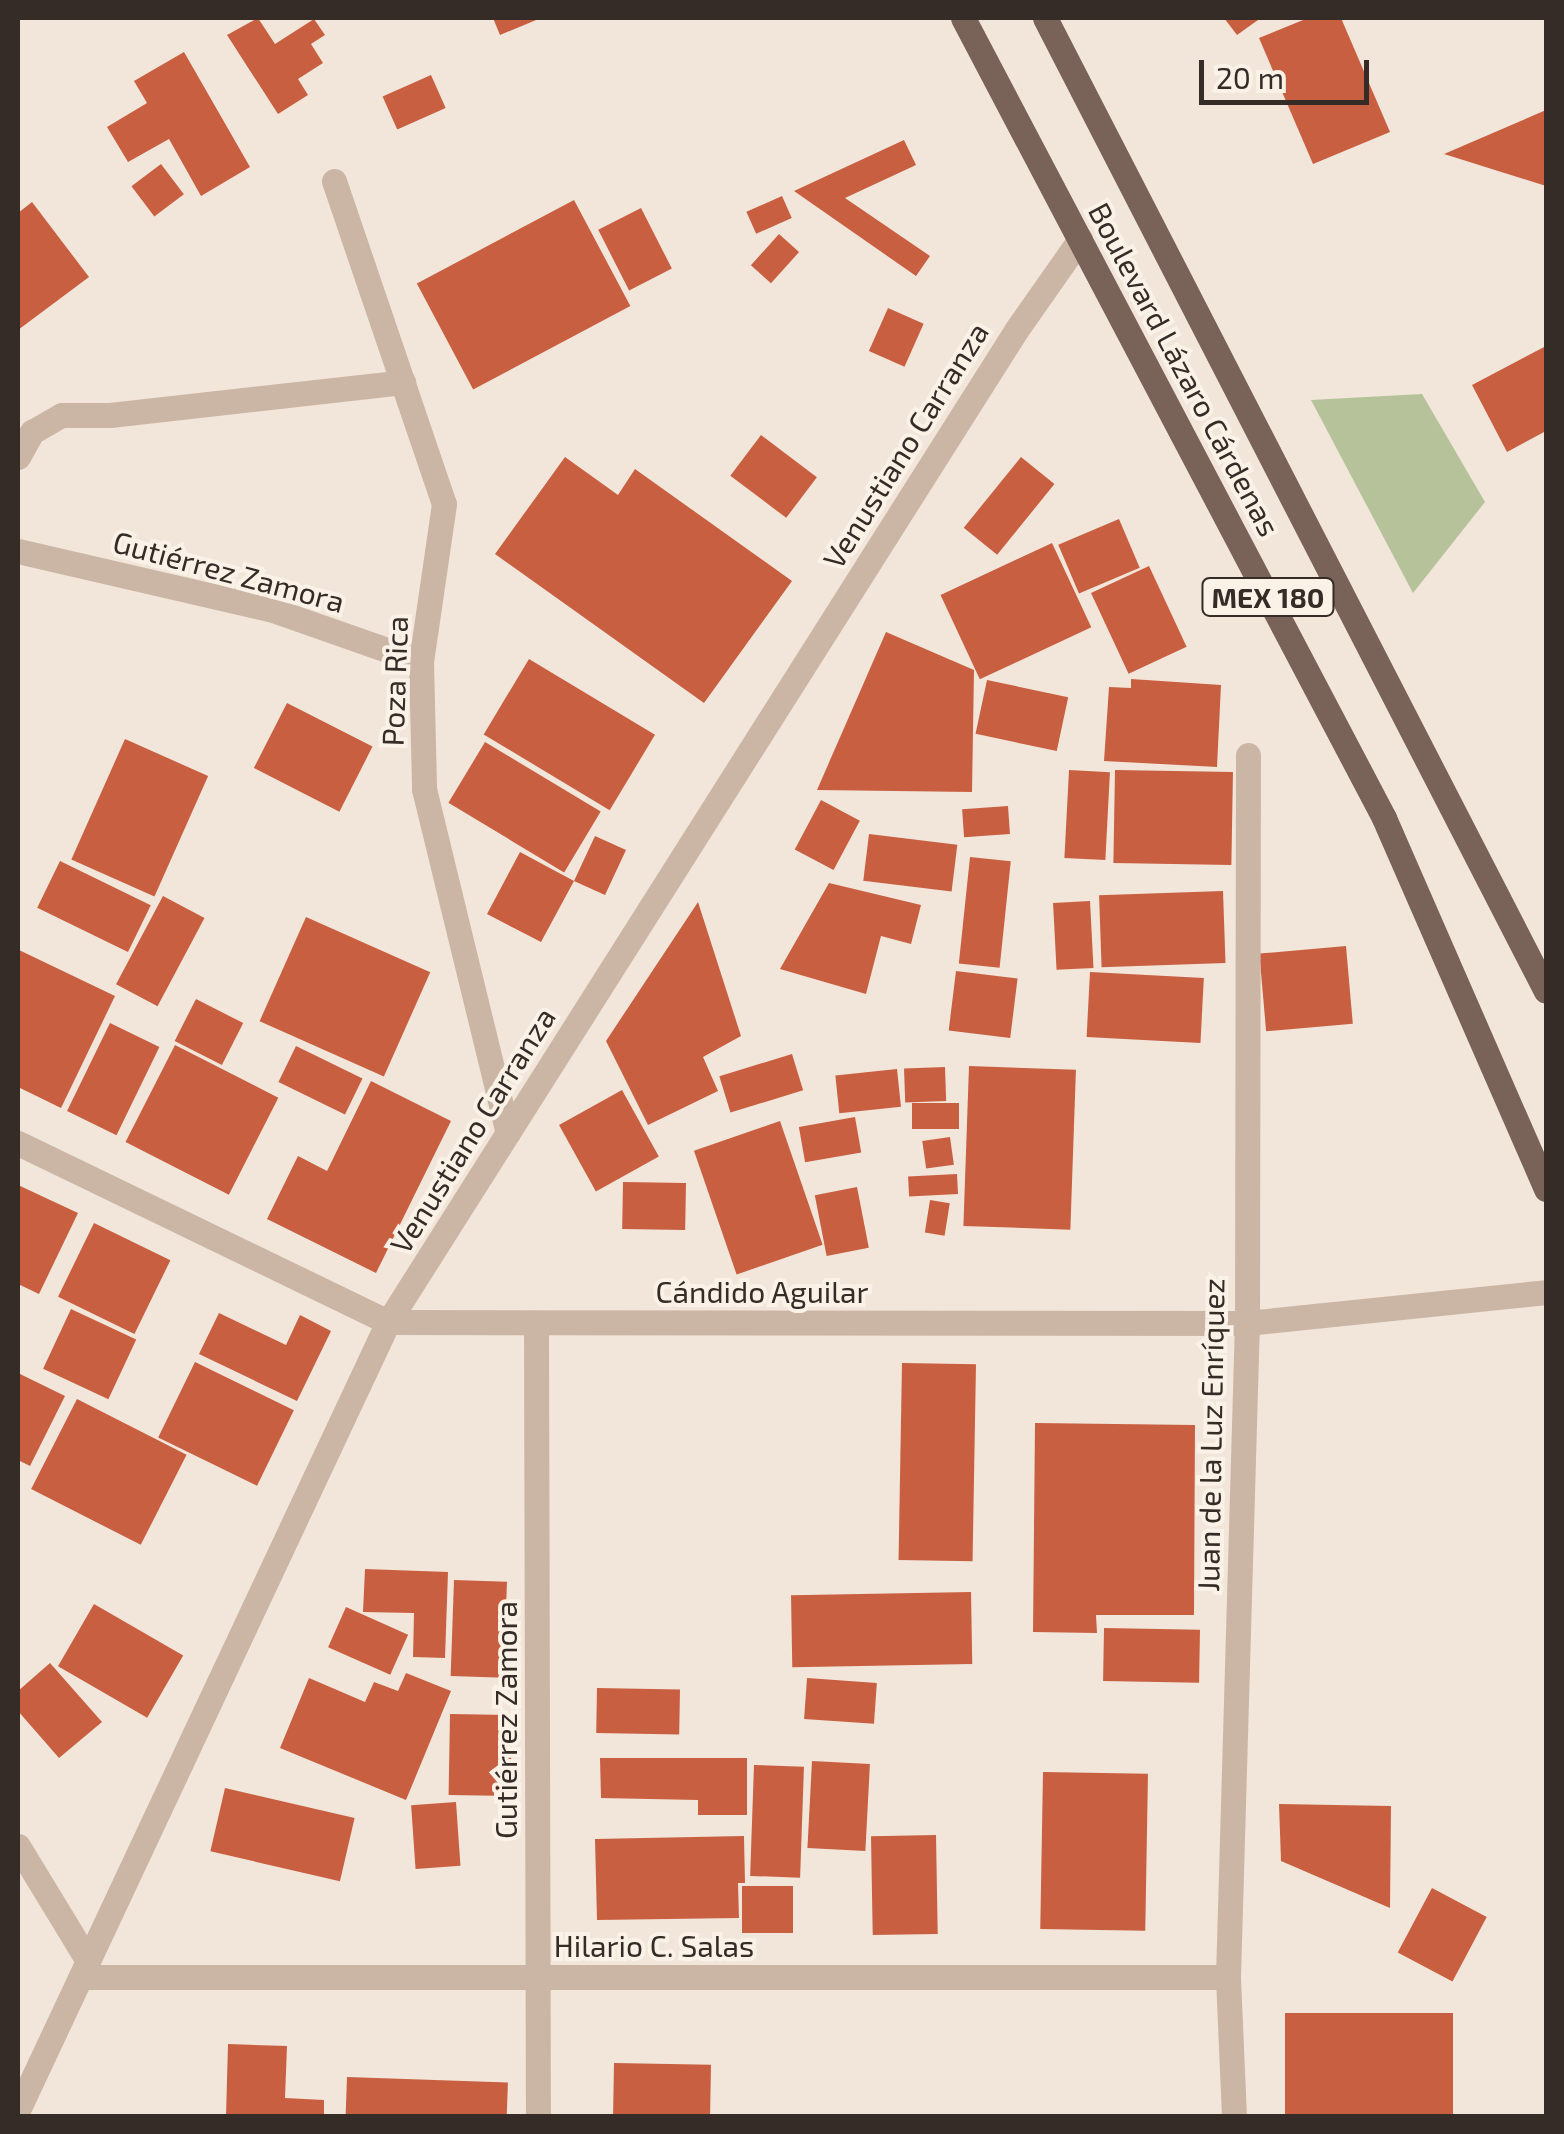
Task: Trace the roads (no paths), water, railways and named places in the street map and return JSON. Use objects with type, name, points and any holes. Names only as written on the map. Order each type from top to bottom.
[{"type":"main road","name":"Boulevard Lázaro Cárdenas","points":[[963,18],[1384,818],[1546,1189]]},
{"type":"main road","name":"Boulevard Lázaro Cárdenas","points":[[1046,18],[1546,991]]},
{"type":"street","name":"Poza Rica","points":[[334,181],[444,504],[420,662],[424,789],[508,1133]]},
{"type":"street","name":"Venustiano Carranza","points":[[18,2110],[388,1322],[1006,346],[1080,239]]},
{"type":"street","points":[[18,457],[32,432],[62,415],[110,415],[402,382]]},
{"type":"street","name":"Gutiérrez Zamora","points":[[18,551],[270,610],[420,662]]},
{"type":"street","name":"Juan de la Luz Enríquez","points":[[1234,2116],[1228,1977],[1247,1324],[1248,756]]},
{"type":"street","name":"Cándido Aguilar","points":[[18,1143],[388,1322],[1247,1324],[1546,1292]]},
{"type":"street","name":"Gutiérrez Zamora","points":[[536,1324],[538,2116]]},
{"type":"street","points":[[18,1846],[84,1969]]},
{"type":"street","name":"Hilario C. Salas","points":[[84,1969],[538,1977],[1228,1977]]}]
